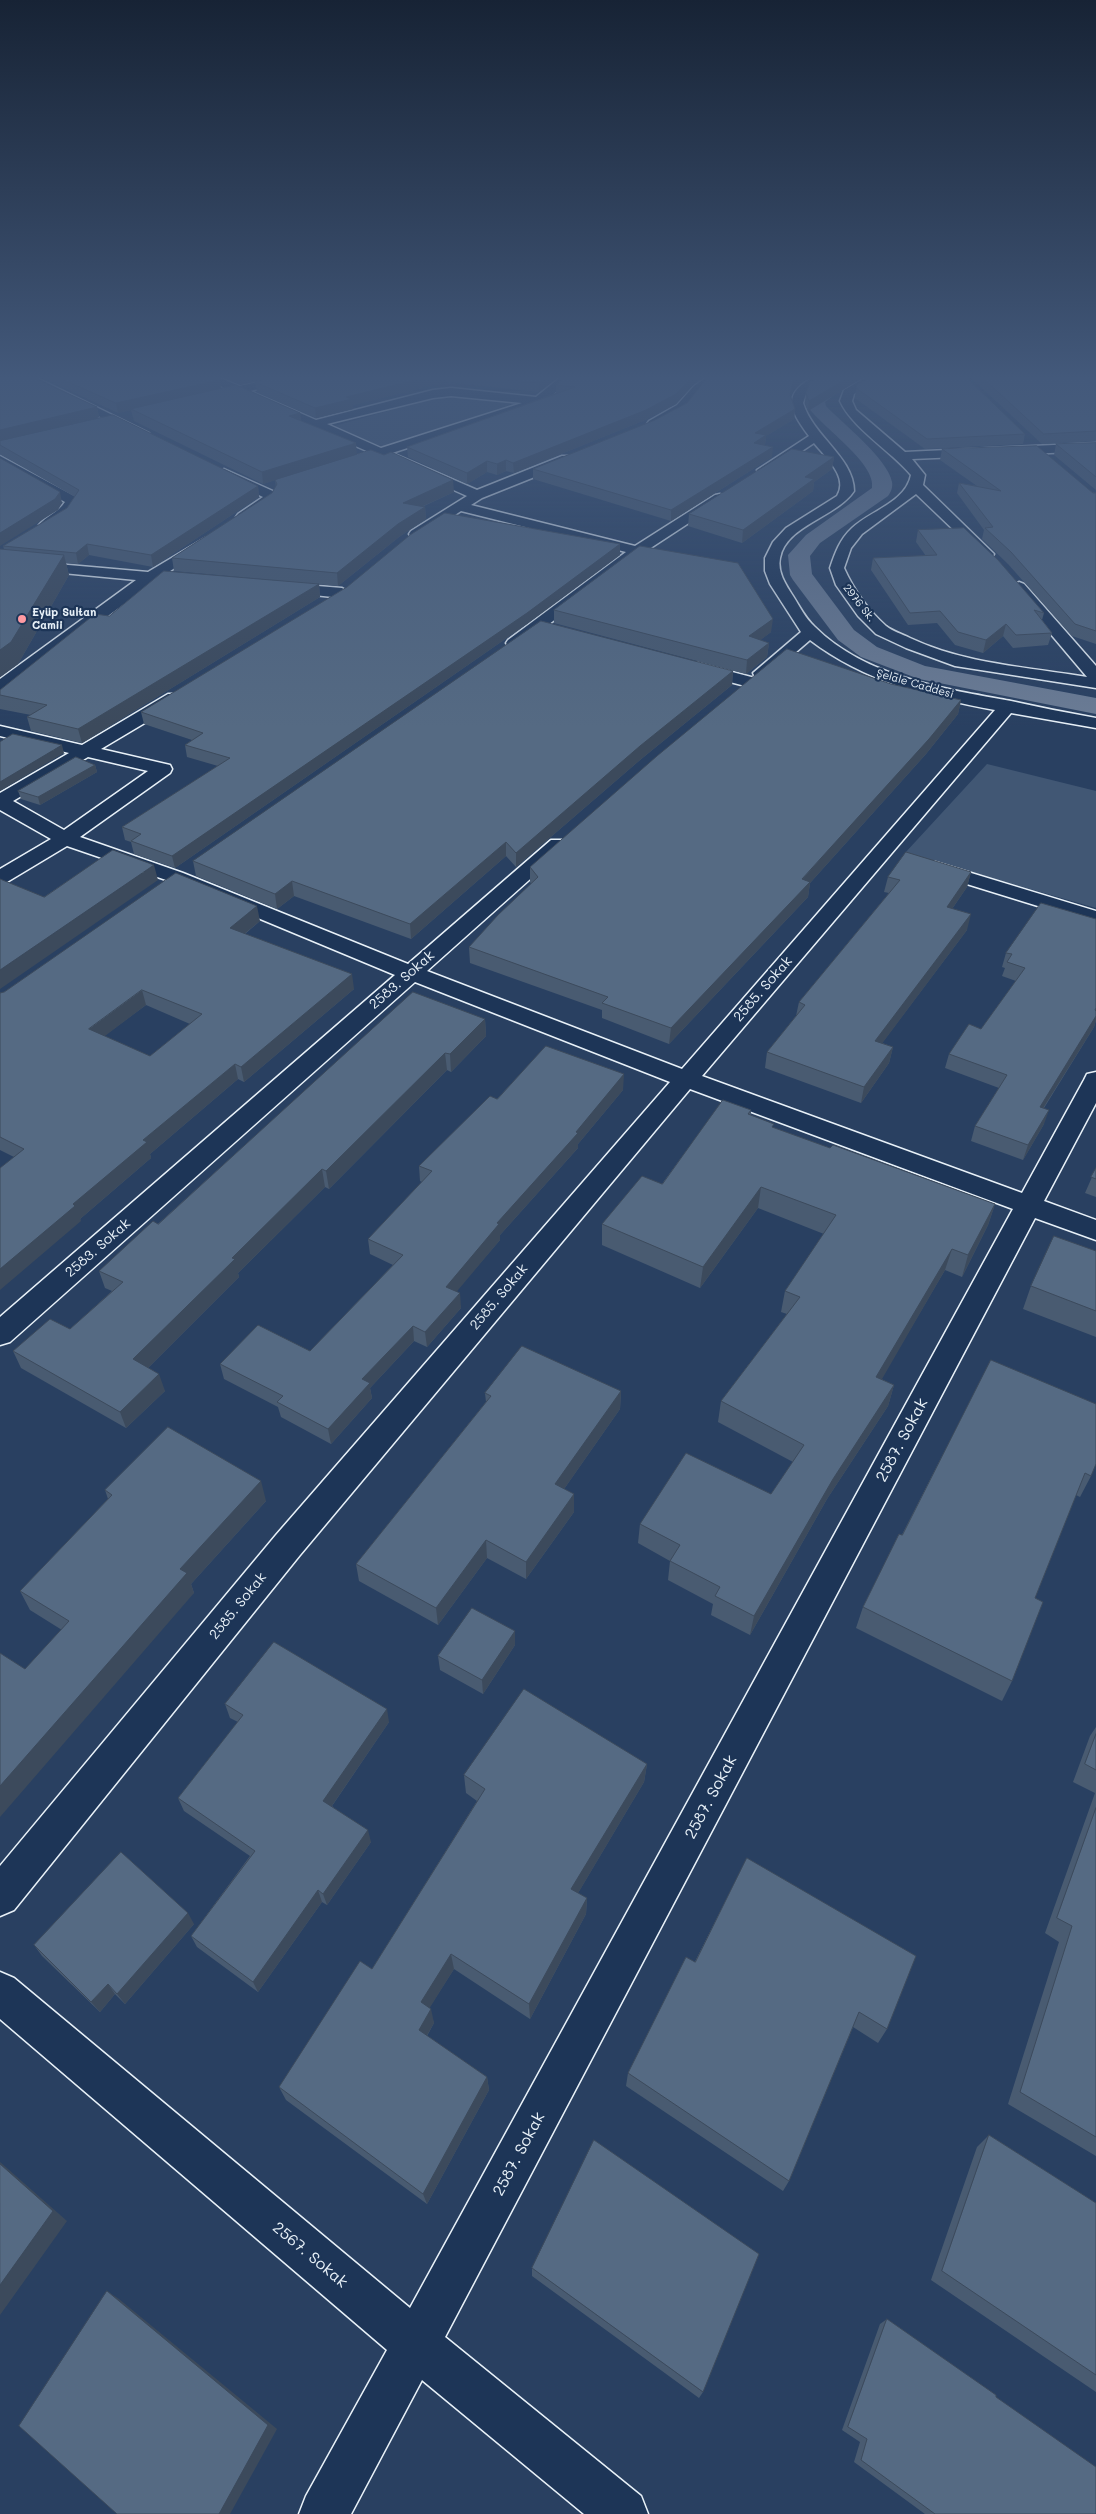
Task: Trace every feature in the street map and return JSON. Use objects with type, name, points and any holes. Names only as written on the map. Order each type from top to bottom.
[{"type":"street","points":[[32,534],[64,514],[73,501],[58,492]]},
{"type":"street","points":[[235,523],[268,501],[270,495],[264,492]]},
{"type":"street","points":[[471,492],[477,495]]},
{"type":"street","points":[[406,541],[457,506],[484,492]]},
{"type":"street","points":[[501,652],[638,550],[728,492]]},
{"type":"street","name":"Şelale Caddesi","points":[[846,492],[842,499],[790,533],[778,544],[772,555],[771,569],[778,585],[810,632],[836,652],[866,669],[930,690],[1096,723]]},
{"type":"street","name":"2976 Sk.","points":[[910,492],[857,531],[844,547],[837,568],[844,585],[864,613],[882,631],[954,661],[1096,683]]},
{"type":"street","points":[[923,492],[995,561]]},
{"type":"street","points":[[457,506],[638,550]]},
{"type":"street","points":[[0,687],[151,577],[218,534]]},
{"type":"street","points":[[0,563],[179,579]]},
{"type":"street","points":[[1008,575],[1089,660],[1096,676]]},
{"type":"street","points":[[318,608],[342,593],[356,581]]},
{"type":"street","points":[[265,586],[342,593]]},
{"type":"street","points":[[538,626],[558,631]]},
{"type":"street","points":[[728,700],[810,632]]},
{"type":"street","points":[[682,664],[750,682]]},
{"type":"street","points":[[188,690],[0,802],[64,839],[176,877],[411,973],[686,1078],[1096,1230]]},
{"type":"street","name":"2585. Sokak","points":[[0,1896],[288,1545],[686,1078],[900,858],[1008,706]]},
{"type":"street","points":[[0,731],[163,769],[64,839],[0,878]]},
{"type":"street","name":"2583. Sokak","points":[[0,1334],[574,830]]},
{"type":"street","points":[[900,858],[1096,918]]},
{"type":"street","name":"2587. Sokak","points":[[324,2514],[1096,1080]]},
{"type":"street","name":"2567. Sokak","points":[[0,1992],[416,2344],[623,2514]]},
{"type":"shaded area","points":[[987,764],[1096,791],[1096,908],[905,853]]},
{"type":"building","points":[[0,492],[60,492],[55,499],[0,533]]},
{"type":"building","points":[[77,492],[248,492],[151,555],[87,544],[76,553],[3,546],[67,508]]},
{"type":"building","points":[[426,492],[403,503],[425,507],[398,524],[337,573],[172,558],[272,493]]},
{"type":"building","points":[[611,492],[700,492],[671,510]]},
{"type":"building","points":[[723,492],[795,492],[743,530],[689,514]]},
{"type":"building","points":[[966,492],[1096,493],[1096,631],[1075,624],[1011,552],[985,528],[993,527]]},
{"type":"building","points":[[445,513],[620,544],[527,613],[172,856],[131,841],[141,834],[122,827],[230,758],[185,745],[203,733],[141,712],[347,587],[410,535]]},
{"type":"building","points":[[964,528],[998,560],[1044,613],[1034,610],[1052,633],[1016,635],[1006,624],[986,640],[958,632],[940,611],[910,613],[873,558],[937,555],[918,530]]},
{"type":"building","points":[[640,546],[738,563],[773,619],[749,636],[769,643],[747,660],[554,610]]},
{"type":"building","points":[[0,549],[64,555],[11,642],[0,650]]},
{"type":"building","points":[[164,571],[319,584],[78,729],[27,717],[47,705],[0,695],[0,690],[95,614],[109,616]]},
{"type":"building","points":[[541,621],[733,671],[640,746],[516,853],[506,842],[410,924],[292,881],[275,894],[193,861]]},
{"type":"building","points":[[787,649],[891,684],[961,700],[929,739],[802,879],[810,882],[671,1028],[602,1003],[608,997],[469,947],[498,915],[538,877],[530,867],[657,756]]},
{"type":"building","points":[[13,734],[62,745],[0,782],[0,742]]},
{"type":"building","points":[[76,757],[95,765],[38,797],[18,791]]},
{"type":"building","points":[[113,850],[154,865],[0,970],[0,879],[44,897]]},
{"type":"building","points":[[906,852],[971,872],[947,907],[971,914],[875,1041],[893,1047],[864,1087],[767,1052],[805,1005],[799,1002],[900,880],[888,877]]},
{"type":"building","points":[[176,873],[257,906],[230,928],[352,974],[241,1067],[235,1064],[143,1140],[147,1142],[0,1269],[0,1168],[24,1149],[0,1137],[0,993]],"holes":[[[142,990],[202,1014],[150,1056],[89,1029]]]},
{"type":"building","points":[[1041,903],[1096,919],[1096,1016],[1040,1107],[1049,1110],[1028,1145],[975,1126],[1007,1075],[949,1054],[969,1024],[981,1029],[1025,968],[1007,962],[1012,954],[1006,953]]},
{"type":"building","points":[[413,992],[485,1019],[450,1054],[445,1053],[326,1171],[322,1169],[232,1258],[235,1259],[133,1359],[159,1374],[120,1412],[13,1351],[50,1319],[70,1329],[123,1282],[99,1271],[153,1221],[158,1224]]},
{"type":"building","points":[[546,1046],[624,1074],[576,1132],[578,1133],[497,1223],[499,1224],[446,1287],[460,1293],[425,1332],[413,1326],[362,1379],[370,1383],[328,1429],[277,1402],[283,1396],[220,1364],[258,1325],[310,1351],[403,1255],[368,1239],[432,1171],[419,1166],[490,1096],[497,1099]]},
{"type":"building","points":[[723,1100],[751,1110],[748,1114],[774,1124],[772,1127],[830,1148],[833,1145],[995,1204],[968,1255],[952,1249],[876,1377],[894,1385],[833,1479],[754,1616],[715,1596],[720,1587],[670,1561],[680,1545],[640,1524],[686,1453],[771,1494],[804,1445],[721,1401],[800,1297],[785,1291],[836,1215],[761,1187],[703,1267],[602,1224],[642,1176],[662,1184]]},
{"type":"building","points":[[1096,1168],[1096,1179],[1091,1177]]},
{"type":"building","points":[[1054,1236],[1096,1251],[1096,1311],[1031,1286]]},
{"type":"building","points":[[522,1346],[621,1391],[555,1484],[574,1494],[526,1562],[486,1540],[436,1608],[356,1564],[491,1396],[485,1393]]},
{"type":"building","points":[[991,1360],[1096,1404],[1096,1464],[1091,1476],[1085,1473],[1035,1598],[1043,1602],[1012,1681],[863,1607],[899,1534],[902,1535]]},
{"type":"building","points":[[168,1427],[261,1481],[180,1569],[187,1573],[0,1786],[0,1653],[25,1669],[69,1621],[20,1591],[112,1495],[105,1490]]},
{"type":"building","points":[[472,1608],[515,1631],[482,1680],[438,1656]]},
{"type":"building","points":[[274,1642],[387,1709],[323,1801],[368,1830],[323,1894],[318,1890],[253,1982],[191,1936],[255,1851],[178,1798],[243,1715],[225,1704]]},
{"type":"building","points":[[524,1689],[647,1764],[571,1889],[587,1898],[529,2004],[451,1954],[421,2002],[431,2009],[419,2030],[487,2077],[423,2194],[279,2087],[360,1961],[372,1969],[485,1789],[464,1775]]},
{"type":"building","points":[[1096,1734],[1096,1770],[1085,1764]]},
{"type":"building","points":[[1096,1808],[1096,2137],[1020,2092],[1072,1926],[1057,1918]]},
{"type":"building","points":[[121,1852],[188,1913],[117,1994],[108,1984],[91,2002],[34,1945]]},
{"type":"building","points":[[747,1858],[916,1956],[887,2029],[859,2012],[789,2181],[628,2073],[686,1957],[695,1962]]},
{"type":"building","points":[[989,2135],[1096,2203],[1096,2375],[942,2271]]},
{"type":"building","points":[[594,2140],[759,2254],[703,2392],[532,2268]]},
{"type":"building","points":[[0,2164],[53,2211],[0,2285]]},
{"type":"building","points":[[107,2291],[268,2425],[219,2514],[117,2514],[19,2426]]},
{"type":"building","points":[[887,2319],[1096,2467],[1096,2514],[935,2514],[861,2460],[867,2439],[848,2427]]},
{"type":"waterway","points":[[881,492],[813,539],[799,555],[801,575],[846,635],[869,652],[919,672],[1096,706]]},
{"type":"place","name":"Eyüp Sultan Camii","points":[[22,619]]}]
